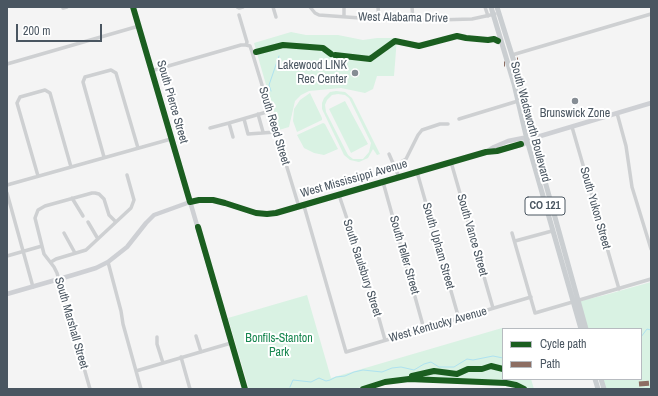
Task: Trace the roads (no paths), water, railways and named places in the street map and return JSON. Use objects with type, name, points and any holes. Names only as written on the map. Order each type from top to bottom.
[{"type":"main road","name":"South Pierce Street","points":[[133,7],[245,389]]},
{"type":"main road","name":"South Wadsworth Boulevard","points":[[491,7],[512,55],[524,97],[533,138],[555,213],[576,300],[581,328]]},
{"type":"main road","name":"South Wadsworth Boulevard","points":[[497,7],[494,15],[518,101],[540,190],[586,328]]},
{"type":"main road","points":[[500,38],[509,54],[512,55]]},
{"type":"main road","name":"West Mississippi Avenue","points":[[7,294],[96,268],[108,262],[124,250],[154,215],[190,202],[217,200],[246,211],[262,214],[276,213],[486,152],[494,146],[508,141],[523,138],[527,140],[651,103]]},
{"type":"main road","points":[[540,190],[544,191],[555,213]]},
{"type":"main road","points":[[363,389],[385,382],[409,380],[502,383],[522,388]]},
{"type":"street","points":[[237,8],[243,7]]},
{"type":"street","points":[[274,7],[276,17]]},
{"type":"street","name":"West Alabama Drive","points":[[310,7],[314,13],[318,15],[379,19],[472,19],[494,15]]},
{"type":"street","points":[[344,7],[344,17]]},
{"type":"street","points":[[378,7],[379,19]]},
{"type":"street","points":[[412,7],[413,20]]},
{"type":"street","name":"South Wadsworth Boulevard","points":[[485,7],[494,15]]},
{"type":"street","points":[[512,55],[651,14]]},
{"type":"street","name":"South Reed Street","points":[[239,15],[247,45],[252,52],[346,352]]},
{"type":"street","points":[[7,64],[139,26]]},
{"type":"street","points":[[151,71],[247,45]]},
{"type":"street","points":[[104,157],[83,82],[85,77],[111,70],[116,72],[138,148]]},
{"type":"street","points":[[38,176],[17,103],[20,97],[46,90],[50,93],[71,167]]},
{"type":"street","points":[[459,119],[518,101]]},
{"type":"street","points":[[210,128],[270,111]]},
{"type":"street","points":[[616,113],[626,146],[632,187],[651,249]]},
{"type":"street","points":[[258,114],[263,132]]},
{"type":"street","points":[[244,118],[248,134],[276,132]]},
{"type":"street","points":[[230,123],[234,137]]},
{"type":"street","points":[[394,166],[406,159],[422,130],[440,124],[448,124]]},
{"type":"street","name":"South Yukon Street","points":[[572,127],[619,289]]},
{"type":"street","points":[[7,185],[172,139]]},
{"type":"street","points":[[388,154],[399,177]]},
{"type":"street","name":"South Vance Street","points":[[451,162],[493,308]]},
{"type":"street","name":"South Upham Street","points":[[417,172],[459,319]]},
{"type":"street","points":[[51,262],[56,259],[86,250],[131,208],[134,200],[127,175]]},
{"type":"street","name":"South Teller Street","points":[[383,182],[424,329]]},
{"type":"street","points":[[7,193],[33,287]]},
{"type":"street","points":[[83,216],[72,198],[92,193],[99,194],[106,202],[109,214],[116,222]]},
{"type":"street","name":"South Saulsbury Street","points":[[339,195],[372,295],[385,340]]},
{"type":"street","name":"South Marshall Street","points":[[72,198],[40,208],[36,213],[36,223],[46,257],[56,270],[59,279],[90,389]]},
{"type":"street","points":[[88,222],[98,239]]},
{"type":"street","points":[[514,241],[552,230]]},
{"type":"street","points":[[64,233],[75,253]]},
{"type":"street","points":[[512,233],[535,313],[651,279]]},
{"type":"street","points":[[7,256],[42,246]]},
{"type":"street","points":[[108,262],[141,389]]},
{"type":"street","name":"West Kentucky Avenue","points":[[346,352],[531,297]]},
{"type":"street","points":[[196,336],[201,352]]},
{"type":"street","points":[[158,337],[158,344],[163,363]]},
{"type":"street","points":[[136,371],[231,342]]},
{"type":"street","points":[[181,357],[190,389]]},
{"type":"waterway","points":[[271,91],[269,85],[279,56]]},
{"type":"waterway","points":[[642,336],[647,329],[651,330]]},
{"type":"waterway","points":[[290,387],[293,380],[311,382],[319,378],[326,381],[363,370],[382,372],[392,368],[401,367],[414,370],[431,362],[439,367],[454,367],[467,359],[473,360],[493,356],[502,358]]},
{"type":"place","name":"Lakewood LINK Rec Center","points":[[355,73]]},
{"type":"place","name":"Brunswick Zone","points":[[575,101]]},
{"type":"park label","name":"Bonfils-Stanton Park","points":[[279,346]]}]
